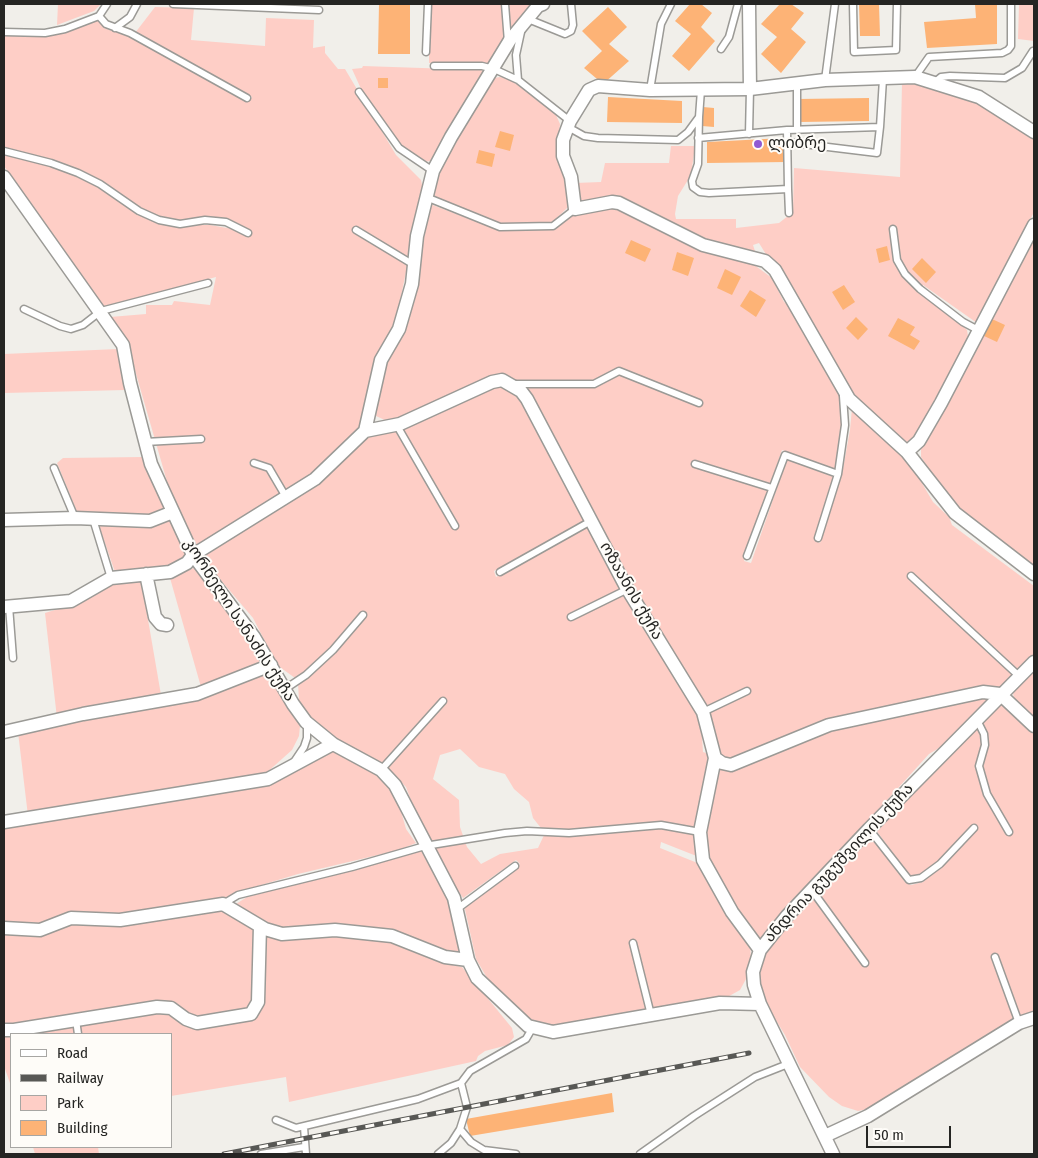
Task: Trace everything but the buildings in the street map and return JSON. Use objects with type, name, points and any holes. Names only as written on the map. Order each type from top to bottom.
[{"type":"street","points":[[365,431],[381,360],[399,329],[412,284],[417,236],[433,170],[450,137],[494,69],[508,43],[543,4]]},
{"type":"street","points":[[749,4],[750,89]]},
{"type":"street","points":[[1034,132],[979,97],[915,77],[825,80],[750,89],[650,90],[598,86],[589,90],[569,124],[564,140],[563,156],[571,177],[575,209],[612,202],[619,203],[703,244],[765,261],[775,270],[849,398],[907,452],[955,513],[1034,574]]},
{"type":"street","name":"კორნელი სანაძის ქუჩა","points":[[4,177],[101,311],[123,345],[130,383],[151,464],[193,555],[254,637],[306,722],[333,744],[381,770],[395,785],[425,846],[443,874],[454,898],[468,960],[477,978],[528,1026],[553,1032],[720,1004],[760,1004]]},
{"type":"street","points":[[907,452],[919,440],[980,331],[1034,225]]},
{"type":"street","points":[[6,607],[71,601],[111,578],[170,572],[187,563],[193,555],[315,479],[365,431],[396,424],[492,382],[502,380],[511,384]]},
{"type":"street","name":"ოზაანის ქუჩა","points":[[511,384],[527,399],[628,589],[703,712],[715,758],[700,832],[703,860],[732,912],[760,950]]},
{"type":"street","points":[[4,520],[75,518],[150,521],[173,512]]},
{"type":"street","points":[[146,574],[155,617],[161,624],[167,625]]},
{"type":"street","name":"ანდრია გუგუშვილის ქუჩა","points":[[833,1154],[760,1004],[754,985],[753,972],[760,950],[768,938],[811,889],[1000,694],[1034,662]]},
{"type":"street","points":[[4,732],[83,714],[197,694],[271,665]]},
{"type":"street","points":[[715,758],[722,764],[731,765],[829,725],[983,692],[1000,694],[1034,726]]},
{"type":"street","points":[[4,822],[268,779],[333,744]]},
{"type":"street","points":[[4,928],[40,930],[81,916],[120,920],[223,904],[260,926],[282,934],[335,930],[392,936],[445,957],[468,960]]},
{"type":"street","points":[[4,1030],[157,1007],[171,1008],[186,1019],[197,1023],[251,1014],[258,1002],[260,926]]},
{"type":"street","points":[[825,1136],[868,1116],[1019,1023],[1034,1018]]},
{"type":"lane","points":[[4,32],[45,33],[65,29],[99,16],[107,4]]},
{"type":"lane","points":[[115,28],[130,17],[137,4]]},
{"type":"lane","points":[[173,4],[236,5],[319,10]]},
{"type":"lane","points":[[426,52],[428,4]]},
{"type":"lane","points":[[505,4],[508,43]]},
{"type":"lane","points":[[518,80],[516,55],[525,22],[566,34],[571,31],[573,25],[570,4]]},
{"type":"lane","points":[[650,90],[661,24],[672,4]]},
{"type":"lane","points":[[721,49],[729,37],[738,4]]},
{"type":"lane","points":[[825,80],[835,4]]},
{"type":"lane","points":[[853,4],[854,52],[896,50],[897,4]]},
{"type":"lane","points":[[915,77],[929,57],[1002,53],[1008,50],[1011,46],[1011,4]]},
{"type":"lane","points":[[99,16],[106,24],[130,33],[247,98]]},
{"type":"lane","points":[[934,83],[941,76],[1005,78],[1022,68],[1033,51]]},
{"type":"lane","points":[[434,66],[482,66],[494,69],[518,80],[584,136],[678,140],[688,132],[699,117]]},
{"type":"lane","points":[[787,142],[877,153],[882,79]]},
{"type":"lane","points":[[797,84],[797,130]]},
{"type":"lane","points":[[750,89],[750,134]]},
{"type":"lane","points":[[701,90],[698,164],[692,182],[693,187],[700,192],[788,189]]},
{"type":"lane","points":[[359,92],[399,148],[433,170]]},
{"type":"lane","points":[[698,138],[787,130],[880,127]]},
{"type":"lane","points":[[787,130],[789,213]]},
{"type":"lane","points":[[4,151],[51,163],[78,173],[100,184],[140,211],[159,220],[180,224],[205,220],[226,222],[248,233]]},
{"type":"lane","points":[[426,197],[500,227],[553,226],[575,209]]},
{"type":"lane","points":[[893,229],[897,260],[905,274],[920,289],[963,322],[980,331]]},
{"type":"lane","points":[[356,230],[414,265]]},
{"type":"lane","points":[[24,309],[60,326],[71,329],[83,325],[101,311],[208,284]]},
{"type":"lane","points":[[511,384],[594,384],[619,371],[698,403]]},
{"type":"lane","points":[[818,538],[838,474],[845,425],[843,388]]},
{"type":"lane","points":[[396,424],[455,526]]},
{"type":"lane","points":[[145,442],[201,439]]},
{"type":"lane","points":[[748,556],[785,455],[838,474]]},
{"type":"lane","points":[[254,463],[269,468],[286,497]]},
{"type":"lane","points":[[695,464],[772,488]]},
{"type":"lane","points":[[54,468],[75,518]]},
{"type":"lane","points":[[93,519],[111,578]]},
{"type":"lane","points":[[500,572],[592,521]]},
{"type":"lane","points":[[911,576],[1019,676]]},
{"type":"lane","points":[[572,617],[628,589]]},
{"type":"lane","points":[[6,607],[13,658]]},
{"type":"lane","points":[[285,689],[306,675],[333,650],[364,615]]},
{"type":"lane","points":[[703,712],[747,692]]},
{"type":"lane","points":[[381,770],[443,701]]},
{"type":"lane","points":[[976,719],[984,740],[979,766],[988,794],[1008,832]]},
{"type":"lane","points":[[287,770],[304,747],[307,738],[306,722]]},
{"type":"lane","points":[[223,904],[238,895],[352,868],[425,846],[527,831],[568,833],[661,826],[700,832]]},
{"type":"lane","points":[[869,829],[909,880],[922,878],[940,864],[974,828]]},
{"type":"lane","points":[[457,909],[515,866]]},
{"type":"lane","points":[[811,889],[864,963]]},
{"type":"lane","points":[[633,943],[651,1016]]},
{"type":"lane","points":[[996,957],[1019,1023]]},
{"type":"lane","points":[[76,1018],[78,1033]]},
{"type":"lane","points":[[276,1120],[296,1128],[304,1127],[418,1099],[461,1083],[470,1071],[526,1039],[533,1027]]},
{"type":"lane","points":[[640,1154],[755,1077],[788,1064]]},
{"type":"lane","points":[[438,1154],[451,1143],[460,1128],[467,1107],[461,1083]]},
{"type":"lane","points":[[304,1127],[306,1154]]},
{"type":"lane","points":[[460,1128],[471,1142],[484,1150],[516,1154]]},
{"type":"lane","points":[[261,1154],[304,1147]]},
{"type":"green space","points":[[58,4],[101,4],[94,11],[57,25]]},
{"type":"green space","points":[[429,4],[536,4],[490,63],[429,63]]},
{"type":"green space","points":[[1019,4],[1034,4],[1034,41],[1018,39]]},
{"type":"green space","points":[[155,7],[194,8],[191,40],[265,46],[266,18],[314,20],[313,48],[325,46],[325,53],[338,69],[345,69],[396,155],[421,180],[423,190],[395,325],[361,431],[315,474],[287,491],[271,465],[251,459],[249,464],[265,468],[280,495],[196,546],[168,485],[128,346],[110,317],[146,314],[146,305],[172,305],[174,301],[210,305],[216,277],[103,307],[4,166],[4,154],[10,153],[48,165],[99,186],[145,218],[167,225],[210,225],[233,229],[234,223],[219,218],[178,221],[161,218],[145,211],[103,182],[54,160],[4,147],[4,35],[49,36],[67,32],[98,20],[104,28],[131,37],[249,102],[252,97],[135,33]]},
{"type":"green space","points":[[363,66],[481,70],[488,73],[440,152],[431,161],[421,162],[401,146],[362,91],[352,69],[362,68]]},
{"type":"green space","points":[[494,78],[510,79],[556,115],[560,124],[557,153],[566,172],[569,206],[552,223],[502,225],[430,196],[436,174],[455,135]]},
{"type":"green space","points":[[902,83],[918,83],[979,102],[1034,138],[1034,212],[977,323],[923,285],[918,292],[967,330],[969,343],[918,433],[908,442],[900,440],[855,398],[759,243],[753,245],[755,251],[753,254],[703,241],[631,204],[580,205],[575,183],[601,182],[605,163],[669,163],[671,146],[695,146],[691,175],[678,196],[676,219],[736,219],[736,228],[779,223],[793,212],[794,168],[900,177]]},
{"type":"green space","points":[[430,204],[501,231],[552,229],[578,211],[615,204],[753,264],[772,278],[784,302],[795,310],[841,391],[842,428],[835,469],[782,450],[744,561],[751,563],[787,459],[834,477],[814,540],[820,543],[842,474],[852,408],[906,456],[933,502],[949,517],[952,525],[1034,586],[1034,654],[1018,670],[927,586],[923,591],[1014,676],[1001,687],[890,709],[735,762],[720,756],[511,378],[398,420],[387,421],[376,416],[380,377]]},
{"type":"green space","points":[[1034,235],[1034,567],[957,510],[921,457],[921,449]]},
{"type":"green space","points":[[118,349],[125,390],[4,393],[4,354]]},
{"type":"green space","points":[[496,384],[503,385],[520,397],[546,444],[584,522],[494,571],[496,577],[587,528],[701,722],[703,752],[712,755],[699,857],[661,842],[660,848],[700,864],[750,943],[751,960],[746,979],[740,990],[722,1000],[553,1029],[537,1025],[493,988],[476,959],[464,905],[520,864],[516,860],[463,898],[429,849],[406,787],[381,762],[352,749],[321,729],[308,715],[299,700],[298,684],[295,678],[277,665],[253,618],[202,558],[205,553],[373,433]],"holes":[[[460,749],[479,767],[505,774],[514,789],[529,802],[533,818],[545,833],[538,848],[500,854],[481,864],[467,847],[460,827],[459,800],[433,779],[440,755]]]},
{"type":"green space","points":[[143,457],[169,510],[151,518],[77,512],[57,463],[63,458]]},
{"type":"green space","points":[[172,520],[188,556],[164,568],[115,572],[98,523],[154,526]]},
{"type":"green space","points":[[196,567],[247,635],[262,662],[201,687],[170,578]]},
{"type":"green space","points":[[141,579],[161,695],[57,718],[45,613],[84,601],[117,581]]},
{"type":"green space","points":[[1034,671],[1034,722],[1014,700],[1013,692]]},
{"type":"green space","points":[[266,673],[270,676],[300,726],[299,736],[292,750],[264,775],[28,816],[18,732]]},
{"type":"green space","points":[[980,694],[991,698],[949,742],[929,754],[760,940],[754,935],[708,862],[705,820],[717,763],[821,730]]},
{"type":"green space","points":[[1002,703],[1034,731],[1034,1013],[1020,1018],[994,965],[1014,1020],[873,1108],[858,1111],[842,1106],[829,1097],[800,1067],[785,1035],[761,996],[757,967],[775,936],[812,896],[851,949],[817,893],[863,842],[868,840],[876,843],[905,882],[911,885],[923,882],[977,828],[973,825],[938,861],[920,876],[911,877],[875,829]]},
{"type":"green space","points":[[335,749],[374,772],[387,784],[399,804],[406,829],[416,843],[399,850],[298,874],[238,892],[225,903],[120,916],[70,911],[42,926],[4,925],[4,825],[239,789]]},
{"type":"green space","points":[[421,851],[448,894],[462,952],[457,955],[395,934],[277,929],[236,909],[236,904],[247,897]]},
{"type":"green space","points":[[221,908],[265,935],[331,935],[389,942],[438,962],[462,967],[512,1028],[514,1037],[508,1045],[485,1051],[478,1056],[476,1061],[289,1102],[286,1077],[172,1096],[172,1033],[10,1033],[10,1083],[4,1066],[4,933],[76,923]]},
{"type":"green space","points":[[33,1148],[98,1148],[99,1154],[35,1154]]},
{"type":"railway","points":[[224,1154],[749,1053]]},
{"type":"place","name":"ლიბრე","points":[[758,144]]}]
